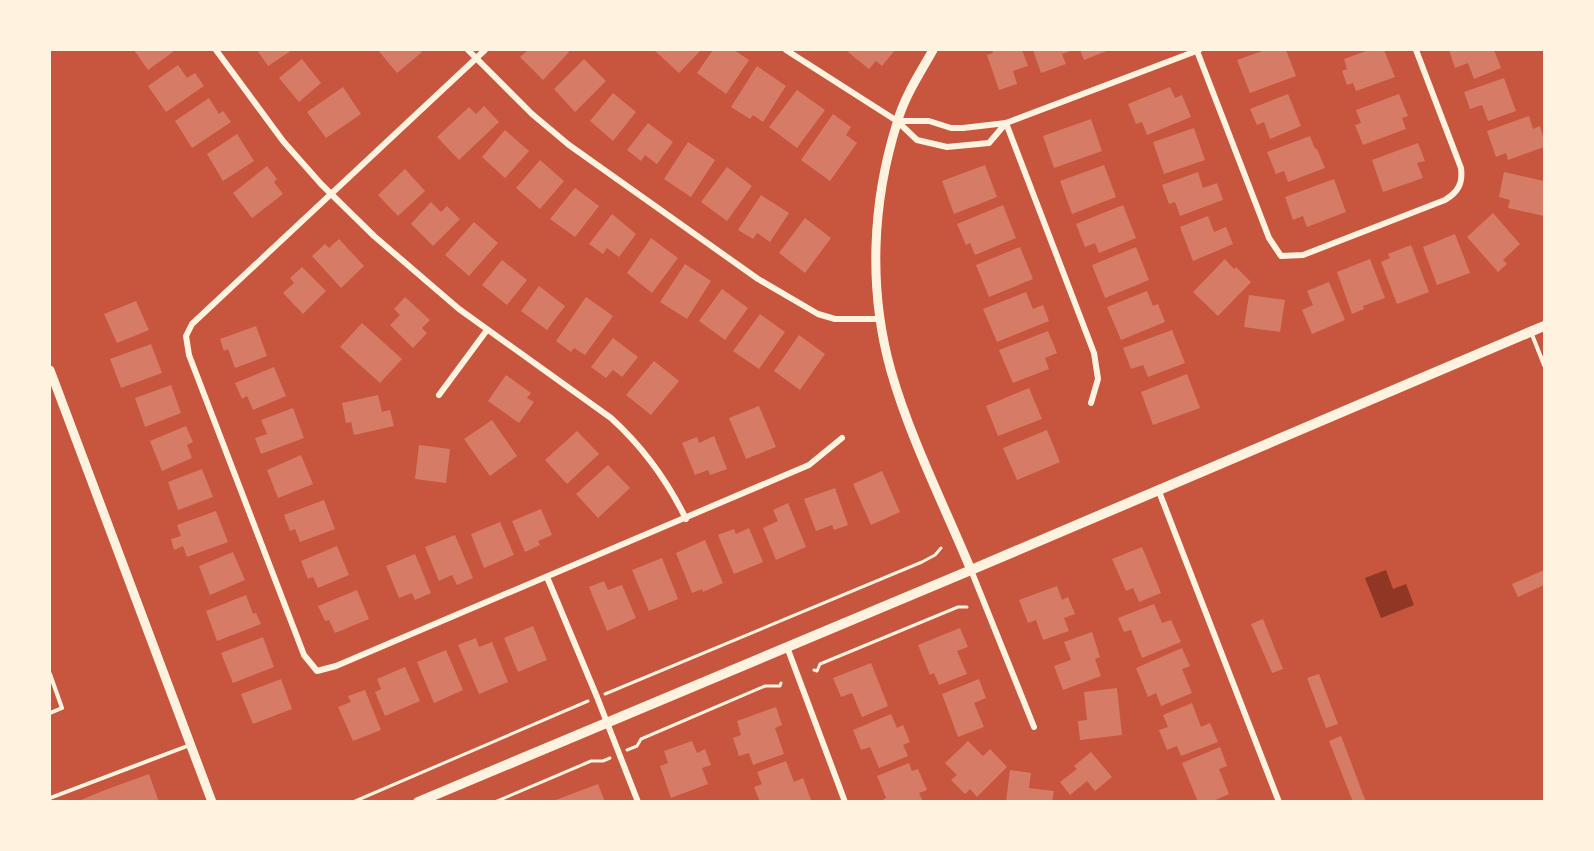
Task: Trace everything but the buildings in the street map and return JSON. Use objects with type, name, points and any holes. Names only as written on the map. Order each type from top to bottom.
[{"type":"main road","points":[[426,800],[1545,326]]},
{"type":"street","points":[[216,50],[283,141],[332,195],[411,269],[487,330],[611,418],[632,438],[658,471],[686,519]]},
{"type":"street","points":[[468,50],[532,114],[569,145],[611,177],[759,279],[818,314],[835,319],[880,319]]},
{"type":"street","points":[[485,50],[192,324],[186,336],[189,355],[304,655],[317,671],[336,666],[547,578],[809,465],[842,438]]},
{"type":"street","points":[[786,50],[897,121],[917,140],[947,147],[989,143],[1006,123]]},
{"type":"street","points":[[933,50],[897,121],[880,195],[876,261],[880,319],[898,393],[1034,727]]},
{"type":"street","points":[[897,121],[929,121],[951,128],[1006,123],[1198,50],[1269,237],[1281,256],[1304,255],[1445,200],[1457,191],[1461,184],[1459,161],[1416,50]]},
{"type":"street","points":[[1006,123],[1094,353],[1098,379],[1091,403]]},
{"type":"street","points":[[439,395],[487,330]]},
{"type":"street","points":[[50,370],[212,801]]},
{"type":"street","points":[[1158,489],[1279,801]]},
{"type":"street","points":[[547,578],[638,801]]},
{"type":"street","points":[[787,646],[845,801]]},
{"type":"lane","points":[[1530,332],[1545,365]]},
{"type":"lane","points":[[50,674],[62,708],[50,713]]},
{"type":"lane","points":[[50,798],[191,745]]},
{"type":"path","points":[[353,801],[922,562],[935,555],[941,548]]},
{"type":"path","points":[[814,670],[817,671],[820,664],[958,607],[967,607]]},
{"type":"path","points":[[495,801],[591,761],[603,760],[620,754],[637,746],[641,739],[765,686],[780,686],[781,683]]},
{"type":"shaded area","points":[[1386,570],[1393,589],[1406,584],[1414,605],[1381,618],[1365,578]]}]
